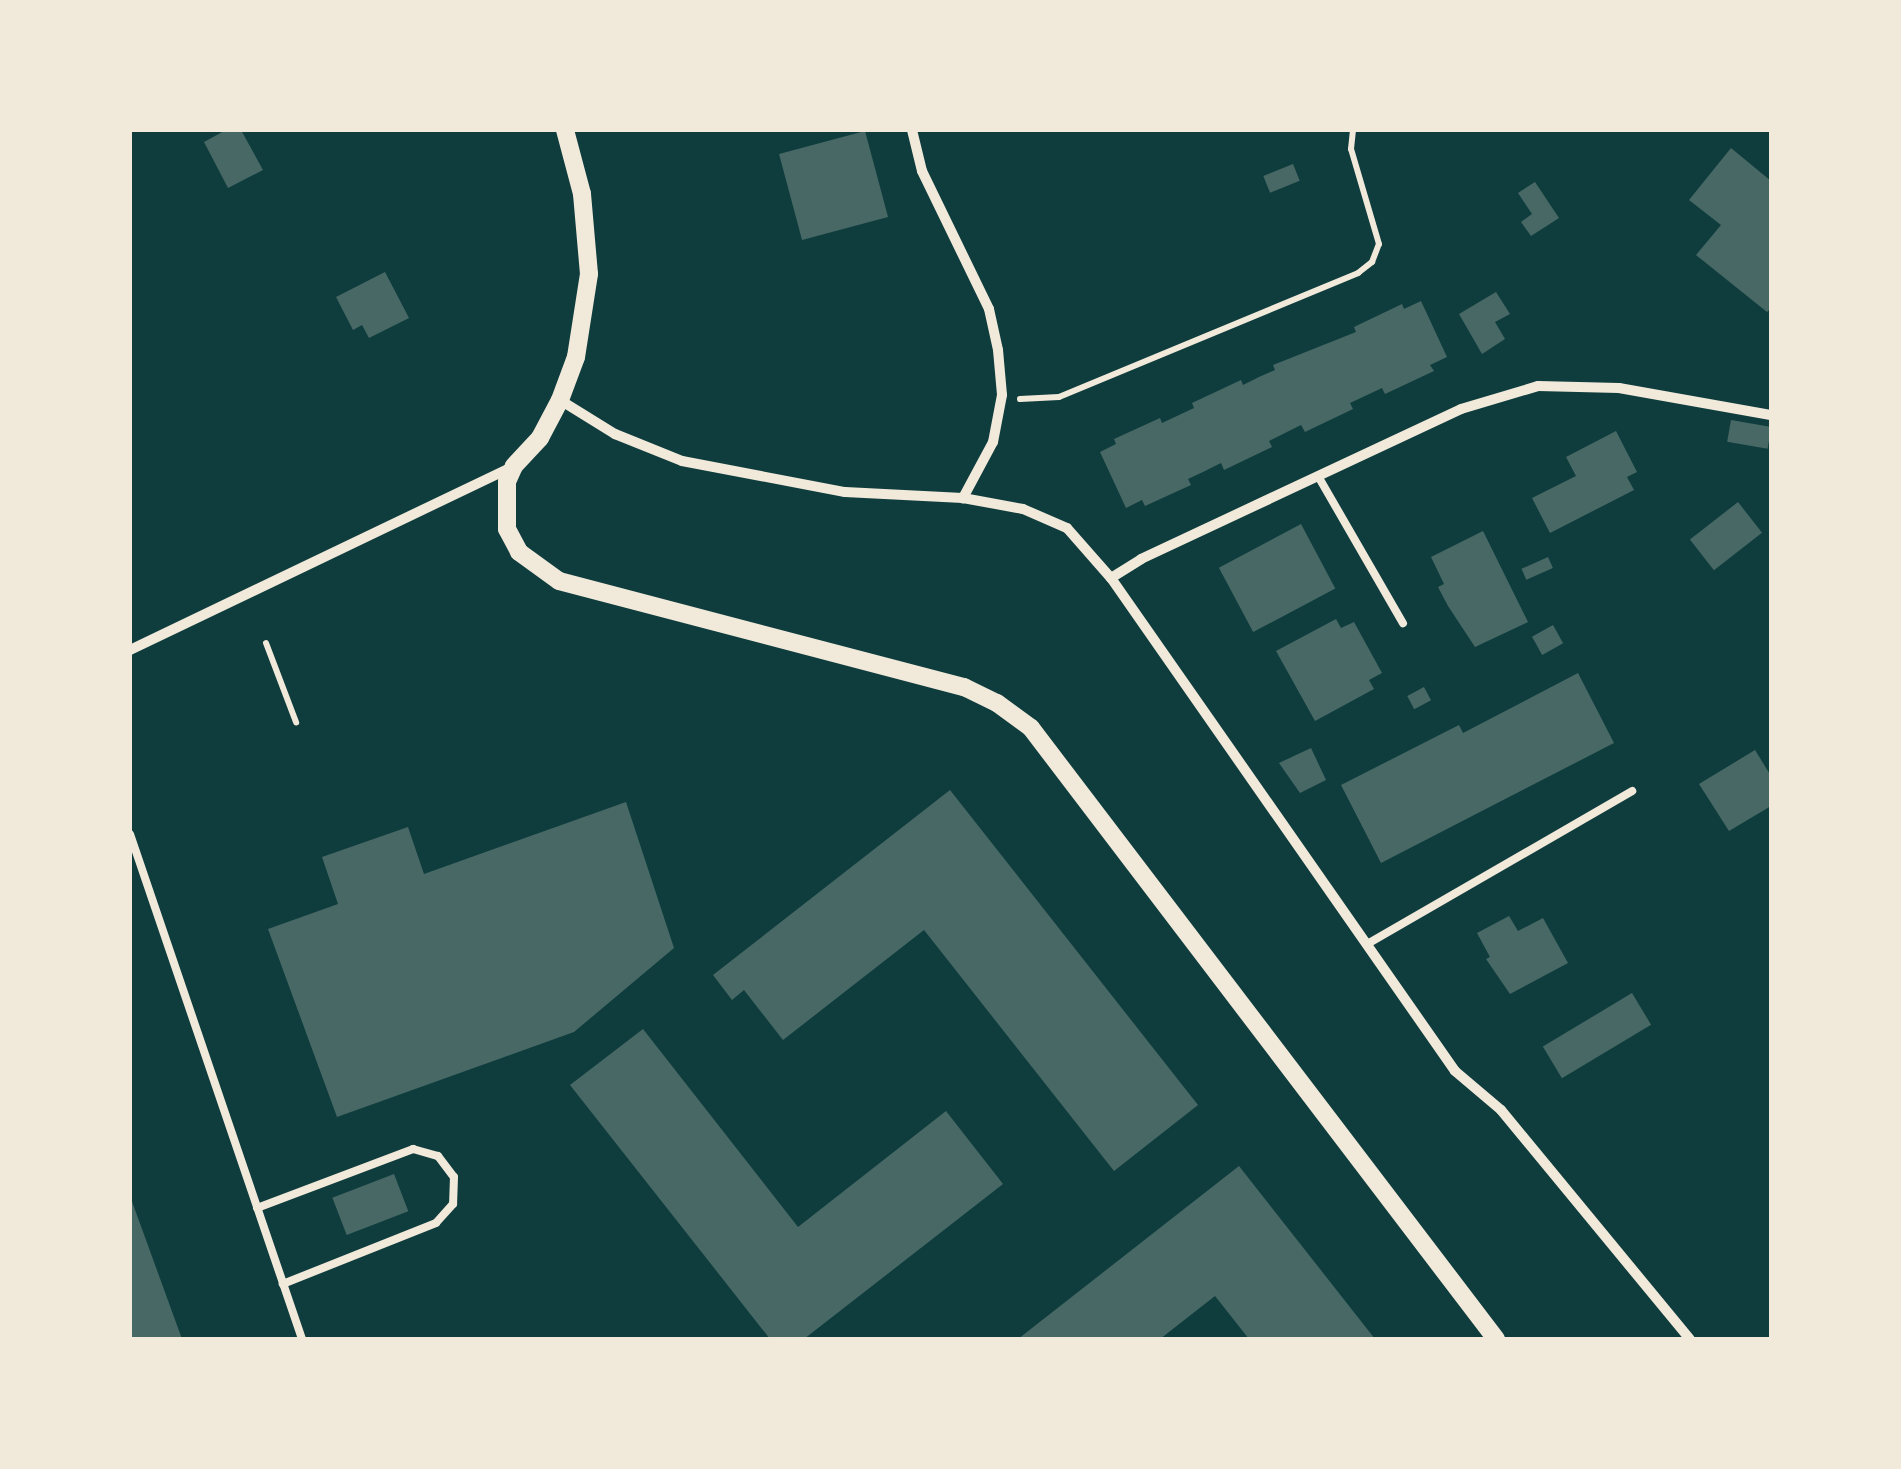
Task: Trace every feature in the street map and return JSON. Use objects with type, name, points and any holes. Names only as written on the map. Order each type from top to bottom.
[{"type":"street","points":[[130,650],[514,466],[540,438],[576,357],[589,274],[582,194],[565,130]]},
{"type":"street","points":[[912,130],[922,171],[989,310],[1002,395],[993,442],[963,498]]},
{"type":"street","points":[[1111,578],[1142,559],[1462,410],[1538,386],[1619,388],[1771,415]]},
{"type":"street","points":[[560,400],[614,434],[682,461],[845,492],[963,498],[1024,509],[1067,528],[1111,578],[1369,942],[1415,1018],[1456,1071],[1501,1110],[1690,1339]]},
{"type":"street","points":[[514,466],[504,506],[507,529],[519,552],[559,580],[964,687],[997,703],[1030,728],[1496,1339]]},
{"type":"lane","points":[[1318,476],[1404,623]]},
{"type":"lane","points":[[1369,942],[1632,791]]},
{"type":"lane","points":[[130,834],[302,1339]]},
{"type":"lane","points":[[257,1208],[413,1149],[438,1156],[454,1178],[452,1204],[436,1223],[282,1284]]},
{"type":"path","points":[[1002,395],[1030,402],[1059,396],[1358,273],[1372,262],[1379,244],[1351,149],[1353,130]]},
{"type":"path","points":[[266,643],[296,722]]},
{"type":"building","points":[[226,130],[241,130],[263,170],[228,188],[204,142]]},
{"type":"building","points":[[865,131],[888,217],[802,240],[779,154]]},
{"type":"building","points":[[1731,148],[1771,181],[1771,308],[1767,312],[1696,255],[1721,225],[1689,200]]},
{"type":"building","points":[[1293,164],[1300,181],[1270,193],[1263,176]]},
{"type":"building","points":[[1535,182],[1559,218],[1531,236],[1521,222],[1532,214],[1518,193]]},
{"type":"building","points":[[385,272],[409,318],[369,338],[362,325],[353,330],[336,297]]},
{"type":"building","points":[[1496,292],[1510,314],[1495,322],[1505,339],[1482,354],[1459,314]]},
{"type":"building","points":[[1421,301],[1447,357],[1430,365],[1434,371],[1385,394],[1382,388],[1350,403],[1353,409],[1305,432],[1301,425],[1269,441],[1272,447],[1224,470],[1221,463],[1188,479],[1191,485],[1145,506],[1142,500],[1126,508],[1100,452],[1116,444],[1114,439],[1160,418],[1162,423],[1194,408],[1192,403],[1241,380],[1243,385],[1275,370],[1273,365],[1356,332],[1354,327],[1402,304],[1404,309]]},
{"type":"building","points":[[1731,420],[1771,427],[1768,449],[1727,442]]},
{"type":"building","points":[[1616,431],[1637,472],[1627,477],[1634,490],[1550,533],[1532,498],[1576,476],[1566,457]]},
{"type":"building","points":[[1738,502],[1762,533],[1714,570],[1690,540]]},
{"type":"building","points":[[1301,524],[1335,588],[1253,632],[1219,568]]},
{"type":"building","points":[[1483,531],[1528,622],[1475,647],[1438,587],[1444,584],[1431,557]]},
{"type":"building","points":[[1548,557],[1553,568],[1526,580],[1522,569]]},
{"type":"building","points":[[1336,619],[1341,628],[1354,622],[1382,673],[1369,680],[1374,689],[1315,721],[1276,651]]},
{"type":"building","points":[[1553,625],[1563,643],[1542,655],[1532,637]]},
{"type":"building","points":[[1578,673],[1614,743],[1381,863],[1341,785],[1459,725],[1463,733]]},
{"type":"building","points":[[1424,687],[1431,700],[1414,709],[1407,696]]},
{"type":"building","points":[[1311,748],[1326,780],[1300,793],[1279,763]]},
{"type":"building","points":[[1755,750],[1771,776],[1771,806],[1729,831],[1699,784]]},
{"type":"building","points":[[950,790],[1198,1105],[1114,1171],[924,930],[783,1040],[744,990],[732,1000],[713,975]]},
{"type":"building","points":[[626,802],[674,948],[574,1032],[337,1117],[268,929],[338,904],[322,857],[408,827],[424,874]]},
{"type":"building","points":[[1509,916],[1518,931],[1543,918],[1568,963],[1510,994],[1486,959],[1490,957],[1477,933]]},
{"type":"building","points":[[1632,993],[1651,1025],[1562,1078],[1543,1047]]},
{"type":"building","points":[[643,1029],[798,1227],[946,1111],[1003,1184],[804,1339],[770,1339],[570,1085]]},
{"type":"building","points":[[1239,1166],[1375,1339],[1249,1339],[1215,1296],[1160,1339],[1018,1339]]},
{"type":"building","points":[[394,1174],[408,1211],[347,1235],[332,1198]]},
{"type":"building","points":[[130,1196],[182,1339],[130,1339]]}]
